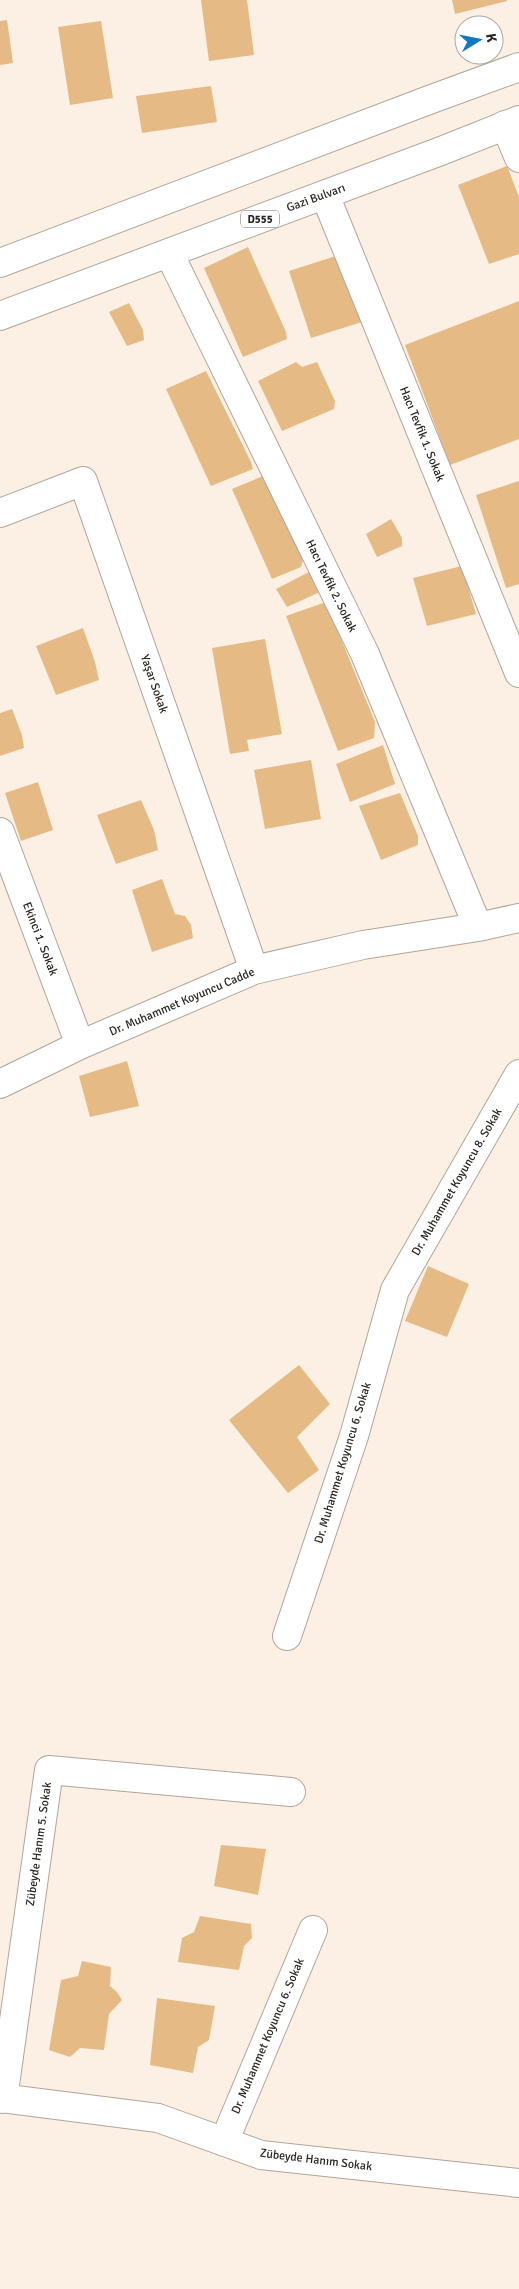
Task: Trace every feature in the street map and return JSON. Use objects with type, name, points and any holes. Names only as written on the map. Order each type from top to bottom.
[{"type":"street","points":[[0,263],[428,100],[519,68]]},
{"type":"street","points":[[512,123],[519,158]]},
{"type":"street","name":"Gazi Bulvarı","points":[[0,316],[512,123]]},
{"type":"street","name":"Hacı Tevfik 1. Sokak","points":[[325,195],[519,673]]},
{"type":"street","name":"Hacı Tevfik 2. Sokak","points":[[169,253],[364,654],[478,927]]},
{"type":"street","name":"Yaşar Sokak","points":[[0,513],[83,481],[254,970]]},
{"type":"street","name":"Ekinci 1. Sokak","points":[[0,832],[80,1045]]},
{"type":"street","name":"Dr. Muhammet Koyuncu Cadde","points":[[0,1084],[80,1045],[254,970],[363,945],[478,927],[519,918]]},
{"type":"street","name":"Dr. Muhammet Koyuncu 8. Sokak","points":[[395,1290],[519,1074]]},
{"type":"street","name":"Dr. Muhammet Koyuncu 6. Sokak","points":[[287,1636],[354,1436],[395,1290]]},
{"type":"street","name":"Zübeyde Hanım 5. Sokak","points":[[2,2099],[49,1770],[291,1792]]},
{"type":"street","name":"Dr. Muhammet Koyuncu 6. Sokak","points":[[224,2142],[312,1930]]},
{"type":"street","name":"Zübeyde Hanım Sokak","points":[[2,2099],[158,2118],[261,2155],[519,2183]]},
{"type":"building","points":[[201,0],[247,0],[254,55],[209,61]]},
{"type":"building","points":[[452,0],[507,0],[507,1],[455,14]]},
{"type":"building","points":[[7,20],[13,63],[0,65],[0,21]]},
{"type":"building","points":[[101,21],[113,98],[70,105],[58,27]]},
{"type":"building","points":[[211,86],[217,122],[142,133],[136,96]]},
{"type":"building","points":[[507,166],[519,197],[519,254],[489,264],[458,185]]},
{"type":"building","points":[[248,247],[286,332],[287,339],[243,357],[204,268]]},
{"type":"building","points":[[342,254],[362,322],[311,338],[289,271]]},
{"type":"building","points":[[519,301],[519,439],[450,465],[405,345]]},
{"type":"building","points":[[129,303],[143,330],[144,340],[127,346],[109,312]]},
{"type":"building","points":[[296,362],[302,367],[317,362],[335,401],[334,409],[282,431],[258,381]]},
{"type":"building","points":[[206,371],[253,469],[211,486],[166,389]]},
{"type":"building","points":[[263,476],[304,556],[301,567],[272,579],[232,489]]},
{"type":"building","points":[[519,481],[519,584],[506,588],[476,495]]},
{"type":"building","points":[[391,519],[402,538],[402,546],[377,557],[366,534]]},
{"type":"building","points":[[462,566],[476,614],[427,626],[413,578]]},
{"type":"building","points":[[309,572],[322,591],[287,607],[276,589]]},
{"type":"building","points":[[326,602],[375,722],[374,738],[338,751],[286,616]]},
{"type":"building","points":[[83,628],[99,680],[56,695],[36,646]]},
{"type":"building","points":[[265,639],[282,734],[247,740],[249,751],[230,754],[212,648]]},
{"type":"building","points":[[12,709],[22,735],[24,748],[0,756],[0,713]]},
{"type":"building","points":[[383,745],[395,784],[350,802],[336,764]]},
{"type":"building","points":[[311,760],[321,819],[265,829],[254,770]]},
{"type":"building","points":[[38,782],[53,830],[21,841],[5,793]]},
{"type":"building","points":[[400,793],[418,836],[418,845],[381,860],[359,806]]},
{"type":"building","points":[[141,800],[154,830],[158,850],[116,864],[97,815]]},
{"type":"building","points":[[162,879],[175,914],[185,916],[191,925],[193,938],[152,952],[132,890]]},
{"type":"building","points":[[127,1061],[139,1106],[90,1117],[79,1076]]},
{"type":"building","points":[[428,1266],[469,1284],[447,1337],[405,1321]]},
{"type":"building","points":[[299,1365],[330,1404],[297,1437],[319,1470],[288,1493],[229,1420]]},
{"type":"building","points":[[221,1845],[266,1849],[258,1895],[214,1886]]},
{"type":"building","points":[[200,1916],[251,1924],[252,1938],[244,1946],[239,1970],[178,1962],[182,1938],[194,1932]]},
{"type":"building","points":[[82,1961],[111,1967],[110,1986],[122,2000],[109,2014],[104,2050],[80,2048],[70,2057],[49,2050],[61,1980],[78,1976]]},
{"type":"building","points":[[157,1998],[215,2006],[209,2040],[198,2047],[193,2073],[150,2065]]}]
